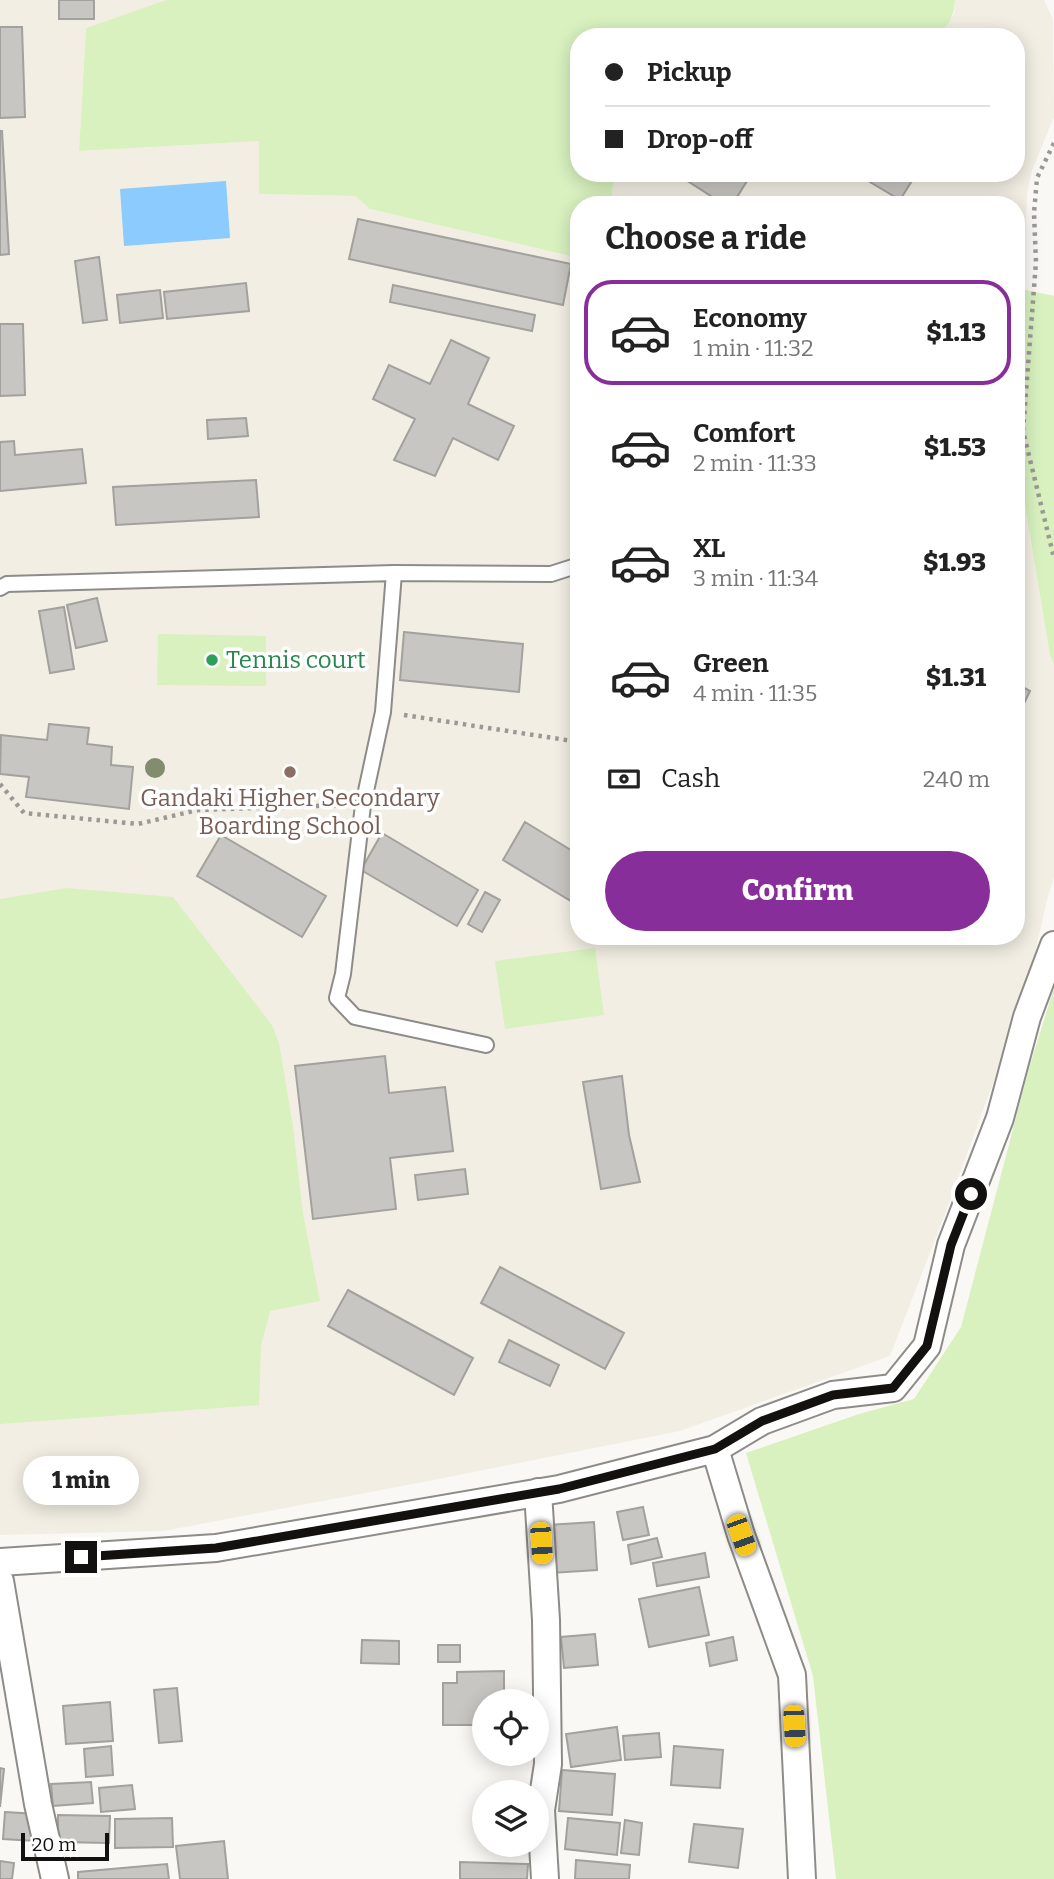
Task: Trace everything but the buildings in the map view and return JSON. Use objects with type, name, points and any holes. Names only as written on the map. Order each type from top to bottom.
[{"type":"street","points":[[0,1562],[216,1548],[559,1489],[715,1449],[762,1421],[833,1395],[893,1388],[927,1346],[951,1245],[1000,1118],[1027,1017],[1054,945]]},
{"type":"street","points":[[715,1449],[741,1535],[792,1675],[802,1879]]},
{"type":"street","points":[[538,1492],[546,1633],[548,1764],[541,1811],[545,1879]]},
{"type":"street","points":[[0,1581],[38,1804],[55,1879]]},
{"type":"lane","points":[[0,588],[7,584],[394,573],[551,574],[570,568]]},
{"type":"lane","points":[[394,573],[383,712],[363,805],[343,974],[337,998],[355,1017],[486,1045]]},
{"type":"path","points":[[1025,405],[1036,262],[1034,213],[1037,178],[1054,143]]},
{"type":"path","points":[[1025,439],[1054,558]]},
{"type":"path","points":[[383,712],[570,741]]},
{"type":"path","points":[[0,784],[24,813],[138,824],[198,810],[363,805]]},
{"type":"shaded area","name":"Gandaki Higher Secondary Boarding School","points":[[0,0],[166,0],[86,28],[79,151],[259,141],[260,194],[355,196],[370,209],[570,256],[570,945],[1025,945],[1025,506],[1050,655],[1054,665],[1054,878],[1026,993],[890,1356],[680,1431],[164,1531],[0,1535]]},
{"type":"shaded area","points":[[955,0],[1044,0],[1053,19],[1054,117],[1032,170],[1027,195],[1025,242],[1025,196],[612,196],[613,182],[1025,182],[1025,28],[944,28],[954,14]]},
{"type":"green space","points":[[166,0],[955,0],[953,12],[944,28],[570,28],[570,182],[613,182],[611,196],[570,196],[570,256],[370,209],[355,196],[259,194],[259,141],[79,151],[86,28]]},
{"type":"green space","points":[[1025,290],[1054,296],[1054,665],[1050,655],[1025,506]]},
{"type":"green space","name":"Tennis court","points":[[158,634],[266,636],[266,686],[157,685]]},
{"type":"green space","points":[[67,888],[173,897],[272,1025],[279,1043],[293,1127],[303,1214],[320,1301],[270,1311],[261,1346],[259,1405],[0,1424],[0,899]]},
{"type":"green space","points":[[595,948],[604,1015],[505,1029],[495,961]]},
{"type":"green space","points":[[1054,988],[1054,1879],[836,1879],[813,1676],[746,1453],[859,1414],[914,1399],[961,1327],[1029,1068]]},
{"type":"water","points":[[226,181],[230,238],[124,246],[120,189]]},
{"type":"place","name":"Tennis court","points":[[212,660]]},
{"type":"place","name":"Gandaki Higher Secondary Boarding School","points":[[290,772]]},
{"type":"route","points":[[81,1557],[216,1548],[559,1489],[715,1449],[762,1421],[833,1395],[893,1388],[927,1346],[951,1245],[971,1194]]}]
